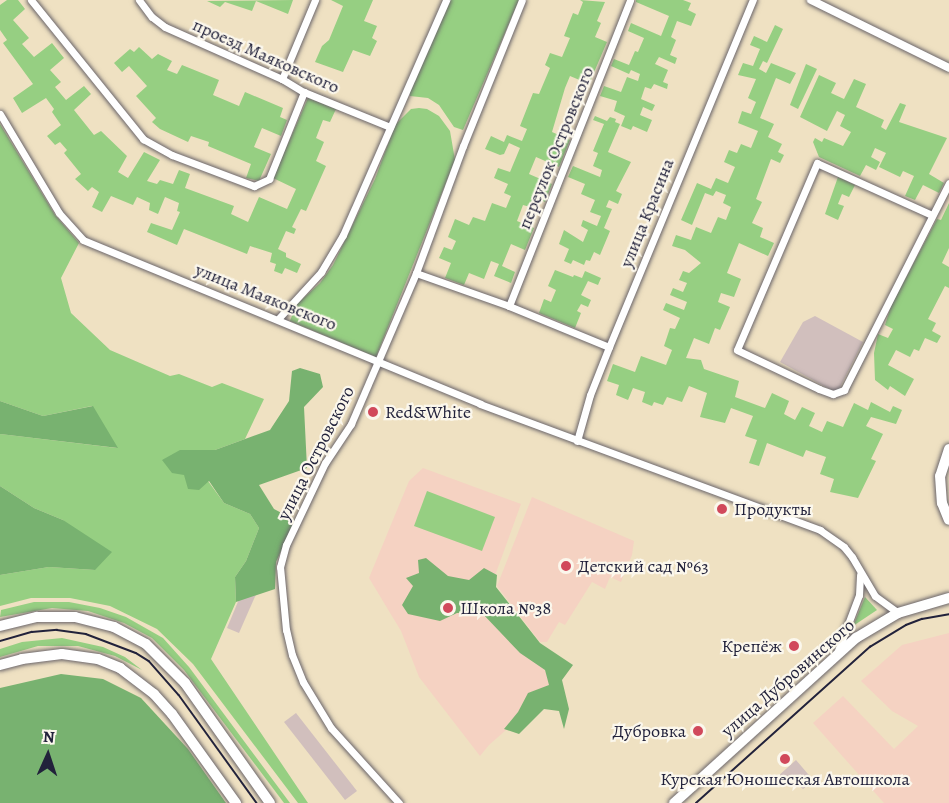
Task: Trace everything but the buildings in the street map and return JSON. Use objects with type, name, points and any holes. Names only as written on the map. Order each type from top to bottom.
[{"type":"main road","points":[[949,448],[941,469],[942,503],[949,520]]},
{"type":"main road","points":[[941,469],[942,482],[949,495]]},
{"type":"main road","name":"улица Дубровинского","points":[[674,803],[856,638],[898,613],[945,600]]},
{"type":"main road","points":[[0,626],[37,617],[75,617],[114,627],[146,644],[185,683],[270,803]]},
{"type":"main road","points":[[0,665],[22,659],[62,654],[98,659],[120,668],[154,694],[172,714],[236,803]]},
{"type":"street","points":[[31,0],[143,139],[172,155],[254,186],[269,179],[304,92]]},
{"type":"street","name":"проезд Маяковского","points":[[139,0],[152,17],[165,27],[282,79],[304,92],[390,126]]},
{"type":"street","points":[[282,79],[315,0]]},
{"type":"street","points":[[278,319],[321,272],[332,256],[359,202],[446,0]]},
{"type":"street","name":"улица Островского","points":[[399,803],[331,728],[303,681],[290,647],[280,567],[286,545],[325,463],[351,424],[376,361],[416,273],[463,146],[522,0]]},
{"type":"street","name":"переулок Островского","points":[[509,306],[630,0]]},
{"type":"street","name":"улица Красина","points":[[577,441],[590,395],[609,347],[753,0]]},
{"type":"street","points":[[811,0],[949,68]]},
{"type":"street","name":"улица Маяковского","points":[[0,114],[58,213],[83,240],[577,441],[820,530],[844,547],[875,596],[898,613]]},
{"type":"street","points":[[932,215],[817,163],[737,350],[819,389],[833,394],[844,390],[949,183]]},
{"type":"street","points":[[416,273],[509,306],[609,347]]},
{"type":"street","points":[[836,654],[859,595],[861,579],[858,567]]},
{"type":"shaded area","points":[[815,316],[863,342],[837,393],[780,362],[803,322]]},
{"type":"shaded area","name":"Школа №38","points":[[423,468],[521,504],[492,584],[555,687],[489,745],[480,756],[419,677],[401,631],[369,578],[409,481]]},
{"type":"shaded area","name":"Детский сад №63","points":[[532,497],[634,541],[632,555],[621,582],[610,577],[605,589],[592,582],[565,625],[559,622],[547,642],[540,642],[497,586]]},
{"type":"shaded area","points":[[261,583],[239,633],[227,628],[245,585]]},
{"type":"shaded area","points":[[949,633],[949,803],[884,803],[813,723],[843,696],[894,749],[918,726],[892,711],[861,681],[902,645]]},
{"type":"shaded area","points":[[296,713],[357,791],[345,800],[284,722]]},
{"type":"shaded area","name":"Курская Юношеская Автошкола","points":[[796,760],[814,781],[803,789],[794,780],[786,786],[777,777]]},
{"type":"green space","points":[[7,0],[18,0],[25,9],[13,20],[29,38],[22,44],[34,57],[52,43],[64,58],[50,70],[61,82],[55,87],[66,100],[84,86],[91,94],[74,110],[94,135],[101,131],[127,156],[118,172],[128,178],[144,152],[160,160],[147,181],[157,184],[160,180],[173,184],[179,170],[190,174],[185,188],[234,206],[231,214],[248,222],[259,197],[287,209],[296,189],[273,178],[308,98],[336,109],[330,122],[323,120],[316,138],[324,142],[316,161],[326,166],[306,211],[301,209],[292,227],[296,229],[294,234],[286,231],[278,249],[286,253],[286,257],[301,264],[297,273],[285,268],[282,274],[274,271],[276,264],[270,262],[272,253],[250,246],[247,254],[184,229],[177,245],[147,232],[151,223],[172,230],[180,212],[177,211],[179,203],[165,197],[158,214],[149,210],[150,203],[137,197],[133,205],[111,196],[102,212],[92,207],[99,192],[92,187],[88,191],[75,179],[81,174],[64,153],[67,150],[60,142],[55,145],[47,136],[61,125],[52,112],[54,109],[46,98],[22,113],[13,98],[33,84],[3,43],[7,40],[0,30],[0,5]]},
{"type":"green space","points":[[293,0],[288,14],[256,1],[252,11],[225,2],[220,7],[207,1]]},
{"type":"green space","points":[[331,0],[373,0],[364,21],[377,26],[372,38],[377,41],[370,56],[353,50],[343,72],[315,62],[322,46],[329,40],[343,6]]},
{"type":"green space","points":[[449,0],[519,0],[463,130],[454,127],[439,105],[428,98],[410,96],[410,89]]},
{"type":"green space","points":[[580,0],[605,2],[597,21],[601,23],[595,37],[607,42],[589,84],[570,76],[565,88],[552,132],[570,140],[559,167],[536,157],[529,174],[552,184],[545,202],[534,197],[530,207],[523,205],[517,221],[534,228],[525,250],[511,244],[502,266],[515,272],[511,283],[494,276],[499,264],[491,261],[484,279],[469,273],[464,285],[445,278],[451,263],[439,258],[444,247],[452,250],[456,241],[448,237],[455,219],[469,225],[473,217],[485,221],[492,203],[506,208],[511,196],[504,193],[508,184],[494,178],[498,168],[510,172],[520,148],[509,143],[504,154],[500,155],[485,149],[491,136],[504,142],[507,135],[522,141],[527,129],[520,126],[533,93],[539,94],[550,68],[545,65],[550,53],[562,57],[570,38],[564,36],[573,13],[578,15],[583,2]]},
{"type":"green space","points":[[636,0],[683,0],[691,3],[688,10],[696,14],[691,26],[677,21],[671,37],[676,40],[670,55],[677,58],[675,64],[659,57],[655,64],[668,70],[663,82],[668,84],[667,89],[654,84],[651,89],[645,87],[641,99],[655,105],[652,111],[643,107],[640,115],[652,120],[647,132],[633,126],[631,130],[621,126],[625,116],[614,111],[617,101],[600,96],[604,86],[621,92],[627,77],[638,81],[640,74],[631,70],[629,74],[611,66],[614,59],[629,65],[635,51],[638,52],[644,38],[628,31],[631,23],[661,36],[669,16]]},
{"type":"green space","points":[[775,25],[783,29],[767,63],[763,61],[759,69],[766,73],[771,63],[796,73],[790,84],[776,78],[760,118],[774,124],[768,137],[782,144],[778,152],[784,155],[780,163],[771,159],[756,199],[762,202],[752,223],[763,228],[760,237],[774,243],[768,256],[739,243],[727,273],[741,279],[734,297],[721,293],[718,302],[730,307],[720,330],[715,328],[709,344],[694,338],[686,358],[701,360],[704,369],[739,381],[735,397],[765,408],[772,393],[789,401],[784,414],[795,420],[802,407],[815,413],[809,426],[822,432],[827,421],[843,427],[854,403],[868,410],[871,402],[890,412],[893,406],[902,410],[896,424],[871,417],[866,426],[883,434],[871,459],[876,461],[858,498],[830,492],[834,479],[820,474],[826,457],[806,450],[803,457],[767,443],[759,466],[749,463],[757,440],[745,436],[753,416],[731,408],[725,423],[700,417],[707,393],[689,386],[682,402],[667,397],[663,405],[654,402],[652,406],[642,402],[645,392],[633,388],[628,400],[616,395],[619,385],[607,381],[613,364],[635,372],[641,356],[666,365],[672,350],[664,346],[670,328],[675,329],[680,318],[663,310],[666,303],[684,310],[687,302],[670,295],[673,288],[683,292],[687,283],[679,280],[683,271],[689,273],[701,263],[685,250],[672,246],[676,235],[691,240],[696,227],[711,233],[718,217],[726,220],[731,207],[723,203],[726,195],[716,191],[713,196],[705,193],[692,225],[681,220],[697,183],[711,189],[716,178],[728,183],[735,167],[724,162],[729,150],[737,153],[741,144],[751,148],[758,131],[738,123],[742,111],[751,114],[756,102],[748,98],[756,79],[738,75],[743,63],[753,66],[760,49],[750,45],[754,36],[767,42]]},
{"type":"green space","points":[[139,47],[152,59],[158,54],[172,61],[167,70],[177,74],[182,65],[219,80],[213,95],[239,106],[245,92],[283,108],[280,117],[287,120],[281,136],[262,128],[254,147],[271,154],[259,181],[246,178],[251,164],[208,146],[209,142],[191,136],[188,142],[160,129],[152,122],[156,118],[136,96],[147,86],[129,66],[122,72],[114,63],[130,49],[134,52]]},
{"type":"green space","points":[[806,64],[817,69],[798,109],[790,105]]},
{"type":"green space","points":[[819,75],[836,83],[831,93],[844,99],[854,79],[866,84],[856,107],[884,120],[881,127],[886,130],[900,103],[906,105],[899,122],[947,138],[929,174],[944,183],[939,193],[923,185],[915,200],[905,196],[914,176],[903,171],[900,177],[879,167],[886,153],[875,148],[871,157],[880,162],[876,170],[866,165],[860,176],[819,157],[813,142],[815,138],[822,142],[824,138],[843,146],[851,132],[840,126],[845,115],[837,111],[827,131],[800,117]]},
{"type":"green space","points":[[411,109],[427,109],[439,116],[450,131],[455,160],[376,357],[290,321],[296,305],[320,283],[333,265],[375,179],[395,125]]},
{"type":"green space","points":[[595,116],[607,121],[610,117],[616,119],[615,122],[620,124],[608,152],[631,162],[616,191],[622,194],[618,204],[609,200],[606,207],[612,209],[604,228],[610,231],[600,255],[594,252],[590,261],[586,260],[584,265],[573,260],[571,264],[564,261],[569,249],[559,244],[564,230],[583,242],[588,230],[581,226],[583,220],[597,226],[601,216],[590,212],[595,200],[581,194],[585,184],[568,177],[573,166],[600,177],[602,170],[593,166],[598,153],[593,151],[604,124],[593,120]]},
{"type":"green space","points":[[0,124],[55,215],[79,243],[61,278],[71,313],[110,350],[170,376],[179,374],[212,387],[222,383],[264,399],[245,439],[215,450],[180,450],[184,475],[208,481],[224,503],[250,514],[259,528],[246,561],[235,577],[236,602],[211,659],[308,803],[298,803],[193,664],[157,629],[110,606],[70,598],[31,598],[0,606],[0,575],[49,567],[95,570],[63,520],[34,508],[0,486],[0,434],[117,448],[92,406],[43,416],[0,401]]},
{"type":"green space","points":[[838,177],[855,185],[849,197],[842,194],[838,204],[844,206],[838,220],[825,214]]},
{"type":"green space","points":[[949,203],[949,248],[942,263],[949,267],[949,288],[945,286],[928,319],[936,323],[932,331],[941,336],[937,343],[925,338],[919,351],[914,349],[910,357],[896,350],[888,365],[914,379],[905,396],[890,386],[888,390],[875,380],[874,353],[878,334],[888,338],[893,329],[885,325],[891,306],[937,219],[941,220]]},
{"type":"green space","points":[[555,270],[582,278],[585,271],[601,278],[598,285],[588,281],[581,295],[591,300],[588,307],[581,304],[577,311],[581,313],[575,328],[539,313],[544,299],[551,302],[556,290],[548,286]]},
{"type":"green space","points":[[300,368],[320,374],[323,387],[304,407],[307,468],[259,485],[274,509],[295,520],[276,562],[275,589],[236,602],[235,577],[246,561],[259,528],[250,514],[224,503],[209,481],[199,490],[188,489],[184,475],[172,473],[162,460],[180,450],[215,450],[270,430],[289,401],[292,371]]},
{"type":"green space","points":[[0,401],[43,416],[93,406],[118,448],[0,434]]},
{"type":"green space","points":[[0,486],[34,508],[63,520],[112,552],[95,570],[49,567],[0,575]]},
{"type":"green space","points":[[427,491],[495,517],[482,551],[414,526]]},
{"type":"green space","points":[[426,558],[448,576],[469,580],[484,568],[497,575],[496,587],[540,643],[573,665],[562,680],[569,709],[564,729],[559,711],[544,709],[519,734],[504,729],[518,712],[528,693],[549,685],[545,670],[520,653],[481,612],[457,613],[440,621],[408,614],[402,605],[413,586],[406,578],[419,573],[418,560]]},
{"type":"green space","points":[[865,597],[877,610],[853,626]]},
{"type":"green space","points":[[34,602],[69,602],[100,608],[126,617],[163,638],[189,667],[290,803],[284,803],[184,670],[152,638],[124,623],[88,611],[52,608],[0,617],[1,610]]},
{"type":"green space","points":[[62,638],[103,647],[125,657],[142,670],[115,656],[78,646],[38,646],[0,657],[0,649],[22,642]]},
{"type":"green space","points":[[61,674],[103,679],[141,698],[188,749],[226,803],[0,803],[0,688]]},
{"type":"tram line","points":[[696,803],[870,647],[906,625],[922,619],[949,614]]},
{"type":"tram line","points":[[0,641],[32,632],[57,630],[86,634],[136,653],[149,661],[179,695],[257,803]]},
{"type":"place","name":"Red&White","points":[[373,412]]},
{"type":"place","name":"Продукты","points":[[722,509]]},
{"type":"place","name":"Детский сад №63","points":[[566,566]]},
{"type":"place","name":"Школа №38","points":[[448,608]]},
{"type":"place","name":"Крепёж","points":[[794,646]]},
{"type":"place","name":"Дубровка","points":[[698,731]]},
{"type":"place","name":"Курская Юношеская Автошкола","points":[[785,759]]}]
